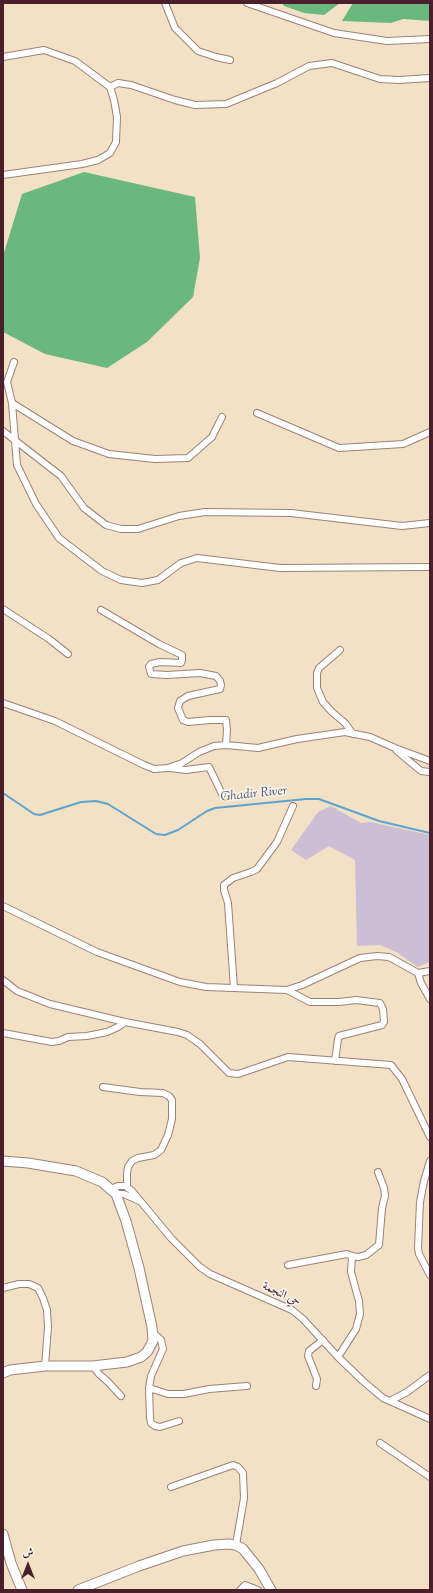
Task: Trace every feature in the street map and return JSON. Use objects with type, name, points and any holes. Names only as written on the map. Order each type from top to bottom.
[{"type":"main road","points":[[3,1161],[28,1163],[76,1171],[96,1179],[113,1192],[126,1221],[139,1268],[152,1327],[153,1341],[151,1346],[141,1357],[127,1362],[93,1366],[45,1366],[10,1370],[3,1373]]},
{"type":"main road","points":[[3,1534],[11,1563],[22,1590]]},
{"type":"main road","points":[[78,1590],[132,1568],[183,1551],[214,1545],[236,1545],[243,1549],[252,1559],[271,1590]]},
{"type":"street","points":[[165,3],[175,28],[198,51],[230,60]]},
{"type":"street","points":[[247,3],[334,33],[387,41],[430,39]]},
{"type":"street","points":[[3,56],[44,50],[75,61],[110,87],[117,117],[116,142],[110,153],[98,160],[82,164],[3,175]]},
{"type":"street","points":[[110,87],[118,83],[131,84],[175,100],[195,105],[226,104],[278,82],[309,66],[332,63],[380,80],[430,78]]},
{"type":"street","points":[[14,362],[7,382],[12,403],[18,465],[36,504],[59,538],[102,572],[121,580],[142,583],[158,580],[181,563],[197,558],[280,568],[430,567]]},
{"type":"street","points":[[12,403],[74,441],[109,454],[155,459],[188,458],[212,437],[222,417]]},
{"type":"street","points":[[257,413],[340,448],[403,444],[430,432]]},
{"type":"street","points":[[3,431],[61,476],[84,508],[106,525],[121,529],[138,529],[179,516],[205,512],[291,514],[402,526],[430,523]]},
{"type":"street","points":[[3,609],[49,639],[68,654]]},
{"type":"street","points":[[101,610],[182,655],[181,663],[160,662],[151,664],[149,670],[151,674],[167,675],[200,673],[216,676],[221,685],[220,689],[188,696],[180,701],[178,708],[183,720],[188,722],[226,720],[226,745]]},
{"type":"street","points":[[340,650],[319,668],[317,673],[317,688],[323,702],[345,723],[353,734]]},
{"type":"street","points":[[3,703],[55,721],[154,769],[168,768],[186,770],[209,767],[222,794]]},
{"type":"street","points":[[168,768],[182,763],[199,752],[214,746],[226,745],[258,748],[316,736],[345,732],[370,737],[430,762]]},
{"type":"street","points":[[395,748],[421,771],[430,772]]},
{"type":"street","points":[[234,988],[228,903],[224,885],[233,878],[257,869],[278,842],[293,806]]},
{"type":"street","points":[[3,906],[97,952],[180,982],[206,987],[287,990],[297,987],[360,958],[377,956],[389,957],[418,973],[430,970]]},
{"type":"street","points":[[418,973],[421,983],[430,998]]},
{"type":"street","points":[[3,980],[17,991],[50,1004],[187,1035],[200,1044],[230,1073],[238,1074],[288,1057],[388,1064],[394,1068],[402,1080],[430,1137]]},
{"type":"street","points":[[287,990],[310,1002],[340,1002],[356,1000],[380,1003],[383,1009],[384,1022],[382,1025],[340,1036],[338,1039],[335,1061]]},
{"type":"street","points":[[3,1033],[52,1042],[68,1037],[87,1036],[107,1032],[125,1022]]},
{"type":"street","points":[[103,1087],[150,1093],[162,1093],[170,1096],[172,1100],[172,1119],[166,1140],[161,1150],[154,1155],[138,1158],[132,1161],[128,1167],[127,1187],[118,1186],[113,1192],[124,1194],[140,1202]]},
{"type":"street","points":[[430,1161],[420,1202],[418,1248],[419,1254],[430,1275]]},
{"type":"street","points":[[288,1265],[346,1254],[358,1258],[366,1255],[379,1245],[382,1208],[385,1196],[384,1188],[378,1172]]},
{"type":"street","name":"حي النجمة","points":[[127,1187],[171,1238],[200,1267],[225,1282],[292,1310],[303,1319],[338,1358],[376,1393],[430,1419]]},
{"type":"street","points":[[338,1358],[356,1329],[360,1314],[359,1300],[351,1272],[352,1256]]},
{"type":"street","points":[[3,1288],[19,1284],[29,1284],[38,1288],[47,1310],[48,1327],[45,1366]]},
{"type":"street","points":[[152,1332],[161,1340],[162,1349],[151,1376],[149,1388],[151,1423],[155,1426],[160,1426],[179,1421]]},
{"type":"street","points":[[316,1386],[315,1374],[308,1356],[309,1351],[323,1340]]},
{"type":"street","points":[[93,1366],[121,1396]]},
{"type":"street","points":[[390,1401],[407,1392],[430,1375]]},
{"type":"street","points":[[149,1388],[168,1394],[184,1394],[209,1389],[247,1386]]},
{"type":"street","points":[[380,1443],[430,1477]]},
{"type":"street","points":[[171,1487],[233,1466],[238,1467],[243,1473],[244,1498],[236,1545]]},
{"type":"street","points":[[240,1590],[245,1585],[258,1590]]},
{"type":"shaded area","points":[[331,806],[361,823],[370,822],[430,835],[430,962],[418,967],[396,952],[380,945],[357,946],[355,860],[329,846],[306,860],[291,850],[318,812]]},
{"type":"green space","points":[[282,3],[340,3],[324,15],[304,13],[284,6]]},
{"type":"green space","points":[[353,3],[430,3],[430,21],[403,19],[391,23],[342,21]]},
{"type":"green space","points":[[84,172],[195,197],[200,258],[193,297],[147,342],[107,368],[45,354],[3,332],[3,256],[22,194]]},
{"type":"waterway","name":"Ghadir River","points":[[3,793],[34,814],[40,815],[81,802],[96,801],[108,804],[156,834],[165,835],[178,830],[207,811],[215,808],[306,799],[319,799],[379,821],[430,833]]}]
